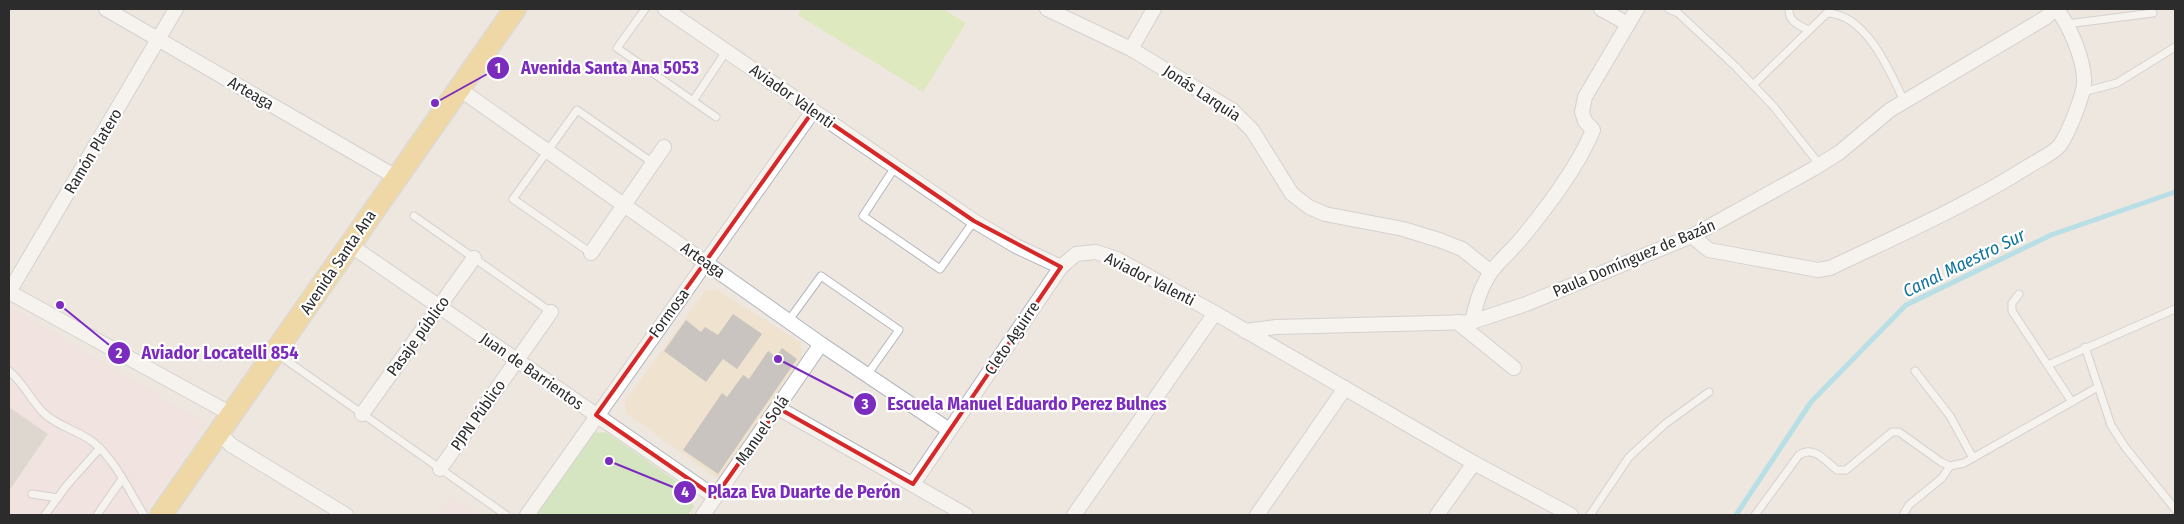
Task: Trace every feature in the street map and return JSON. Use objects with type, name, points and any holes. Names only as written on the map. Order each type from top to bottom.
[{"type":"main road","name":"Avenida Santa Ana","points":[[160,515],[276,353],[396,177],[515,9]]},
{"type":"street","name":"Arteaga","points":[[106,9],[396,177]]},
{"type":"street","name":"Ramón Platero","points":[[9,292],[176,9]]},
{"type":"street","name":"Aviador Valenti","points":[[666,9],[974,221],[1016,246],[1061,267],[1076,254],[1096,252],[1107,254],[1215,313],[1474,463],[1571,515]]},
{"type":"street","name":"Jonás Larquia","points":[[1047,9],[1130,49],[1232,110],[1245,121],[1292,194],[1309,207],[1326,214],[1404,229],[1439,240],[1462,249],[1491,272]]},
{"type":"street","points":[[1130,49],[1154,9]]},
{"type":"street","points":[[1601,9],[1628,24]]},
{"type":"street","points":[[1472,322],[1480,293],[1491,272],[1521,240],[1554,195],[1588,141],[1593,130],[1585,121],[1582,112],[1585,97],[1637,9]]},
{"type":"street","points":[[1692,236],[1709,250],[1818,270],[1830,268],[1976,196],[2054,150],[2063,139],[2083,92],[2084,78],[2067,24],[2056,9]]},
{"type":"street","name":"Paula Domínguez de Bazán","points":[[1245,331],[1276,327],[1472,322],[1526,304],[1692,236],[1820,165],[1840,152],[1890,110],[2045,18],[2056,9]]},
{"type":"street","name":"Arteaga","points":[[458,88],[706,261],[821,344],[949,430]]},
{"type":"street","name":"Formosa","points":[[526,515],[813,111]]},
{"type":"street","points":[[591,252],[664,147]]},
{"type":"street","name":"Juan de Barrientos","points":[[350,245],[715,497]]},
{"type":"street","name":"Pasaje público","points":[[362,414],[474,258]]},
{"type":"street","name":"Cleto Aguirre","points":[[913,484],[1061,267]]},
{"type":"street","points":[[9,292],[231,414]]},
{"type":"street","name":"PJPN Público","points":[[440,469],[552,312]]},
{"type":"street","points":[[1074,515],[1215,313]]},
{"type":"street","points":[[1457,322],[1514,368]]},
{"type":"street","name":"Manuel Solá","points":[[703,515],[821,344]]},
{"type":"street","points":[[1257,515],[1345,388]]},
{"type":"street","points":[[778,408],[966,515]]},
{"type":"street","points":[[219,432],[231,445],[345,515]]},
{"type":"street","points":[[1437,515],[1474,463]]},
{"type":"lane","points":[[645,9],[617,48],[716,118]]},
{"type":"lane","points":[[1669,9],[1678,12],[1753,84],[1820,165]]},
{"type":"lane","points":[[1789,9],[1788,14],[1795,23],[1809,30]]},
{"type":"lane","points":[[1753,84],[1826,11],[1838,14],[1855,25],[1884,56],[1904,102]]},
{"type":"lane","points":[[2067,24],[2153,13]]},
{"type":"lane","points":[[2083,92],[2117,83],[2175,47]]},
{"type":"lane","points":[[693,101],[727,50]]},
{"type":"lane","points":[[591,252],[513,199],[547,150],[577,110],[653,163]]},
{"type":"lane","points":[[895,167],[863,216],[940,269],[974,221]]},
{"type":"lane","points":[[414,216],[552,312]]},
{"type":"lane","points":[[788,320],[821,276],[899,330],[867,375]]},
{"type":"lane","points":[[2018,294],[2012,303],[2012,311],[2072,402]]},
{"type":"lane","points":[[2048,365],[2085,347],[2175,309]]},
{"type":"lane","points":[[2085,347],[2110,425],[2125,447],[2175,509]]},
{"type":"lane","points":[[276,353],[506,515]]},
{"type":"lane","points":[[9,371],[17,378],[44,414],[92,441],[100,448],[122,478],[144,515]]},
{"type":"lane","points":[[1915,371],[1950,416],[1973,458]]},
{"type":"lane","points":[[1903,515],[1909,505],[1942,478],[1950,466],[1964,463],[2098,387]]},
{"type":"lane","points":[[1590,515],[1629,457],[1664,424],[1709,392]]},
{"type":"lane","points":[[1755,515],[1799,455],[1806,450],[1814,451],[1837,470],[1846,470],[1892,432],[1899,432],[1950,466]]},
{"type":"lane","points":[[45,515],[100,448]]},
{"type":"lane","points":[[97,515],[122,478]]},
{"type":"lane","points":[[32,494],[58,498]]},
{"type":"highlighted area","points":[[813,111],[974,221],[1061,267],[913,484],[778,408],[715,497],[596,415]]},
{"type":"shaded area","points":[[716,289],[801,343],[802,359],[720,478],[715,477],[626,413],[625,401],[705,291]]},
{"type":"shaded area","points":[[9,307],[207,424],[144,515],[9,515]]},
{"type":"shaded area","points":[[451,496],[478,515],[437,515]]},
{"type":"green space","points":[[801,9],[943,9],[966,23],[923,92],[798,15]]},
{"type":"green space","points":[[606,432],[689,490],[694,507],[688,515],[532,515],[591,433]]},
{"type":"building","points":[[733,314],[762,334],[737,369],[723,359],[706,382],[664,351],[686,320],[701,332],[705,327],[718,335]]},
{"type":"building","points":[[782,348],[797,359],[718,474],[683,450],[722,393],[727,397],[743,375],[749,379],[768,351],[776,357]]},
{"type":"building","points":[[9,407],[48,434],[9,491]]},
{"type":"waterway","name":"Canal Maestro Sur","points":[[1736,515],[1811,402],[1906,305],[2051,235],[2175,192]]},
{"type":"place","name":"Avenida Santa Ana 5053","points":[[435,103]]},
{"type":"place","name":"Aviador Locatelli 854","points":[[60,305]]},
{"type":"place","name":"Escuela Manuel Eduardo Perez Bulnes","points":[[778,359]]},
{"type":"place","name":"Plaza Eva Duarte de Perón","points":[[609,461]]}]
